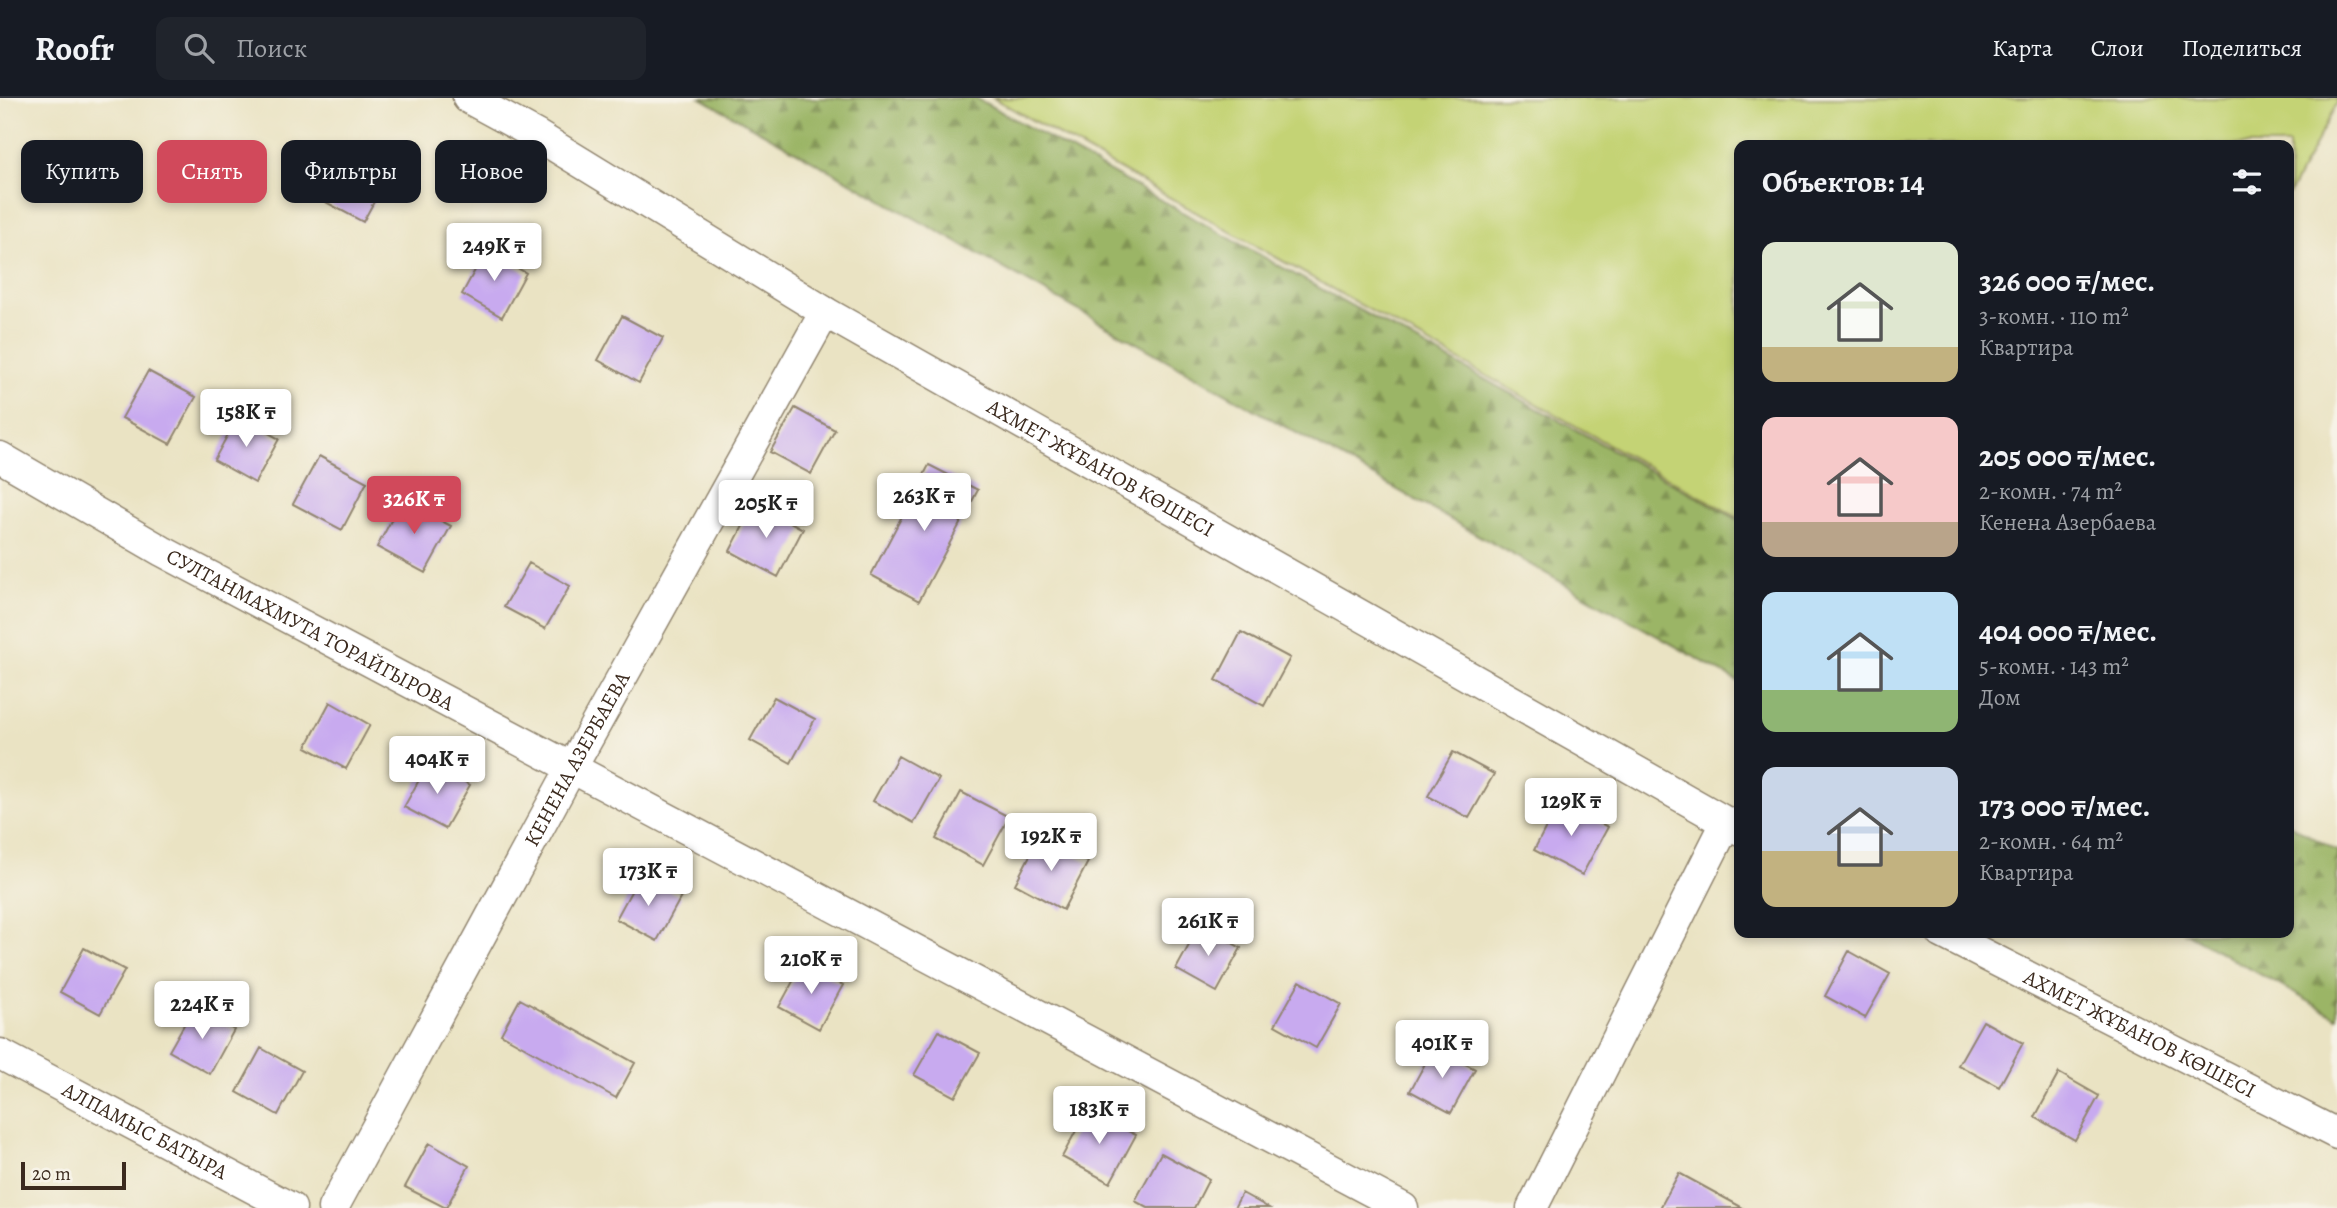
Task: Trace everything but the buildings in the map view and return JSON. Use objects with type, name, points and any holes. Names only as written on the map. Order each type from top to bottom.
[{"type":"street","name":"АХМЕТ ЖҰБАНОВ КӨШЕСІ","points":[[468,98],[538,136],[825,312],[1733,826]]},
{"type":"street","name":"КЕНЕНА АЗЕРБАЕВА","points":[[333,1208],[572,767],[825,312]]},
{"type":"street","name":"СУЛТАНМАХМУТА ТОРАЙГЫРОВА","points":[[0,457],[162,551],[1403,1208]]},
{"type":"street","points":[[1532,1208],[1733,826]]},
{"type":"street","name":"АХМЕТ ЖҰБАНОВ КӨШЕСІ","points":[[1952,938],[2337,1134]]},
{"type":"street","name":"АЛПАМЫС БАТЫРА","points":[[0,1054],[291,1208]]},
{"type":"green space","points":[[701,98],[976,98],[1734,517],[1734,679]]},
{"type":"green space","points":[[993,98],[2337,98],[2337,103],[2294,185],[2294,140],[1734,140],[1734,515]]},
{"type":"green space","points":[[2294,827],[2337,851],[2337,1017],[2195,938],[2294,938]]}]
